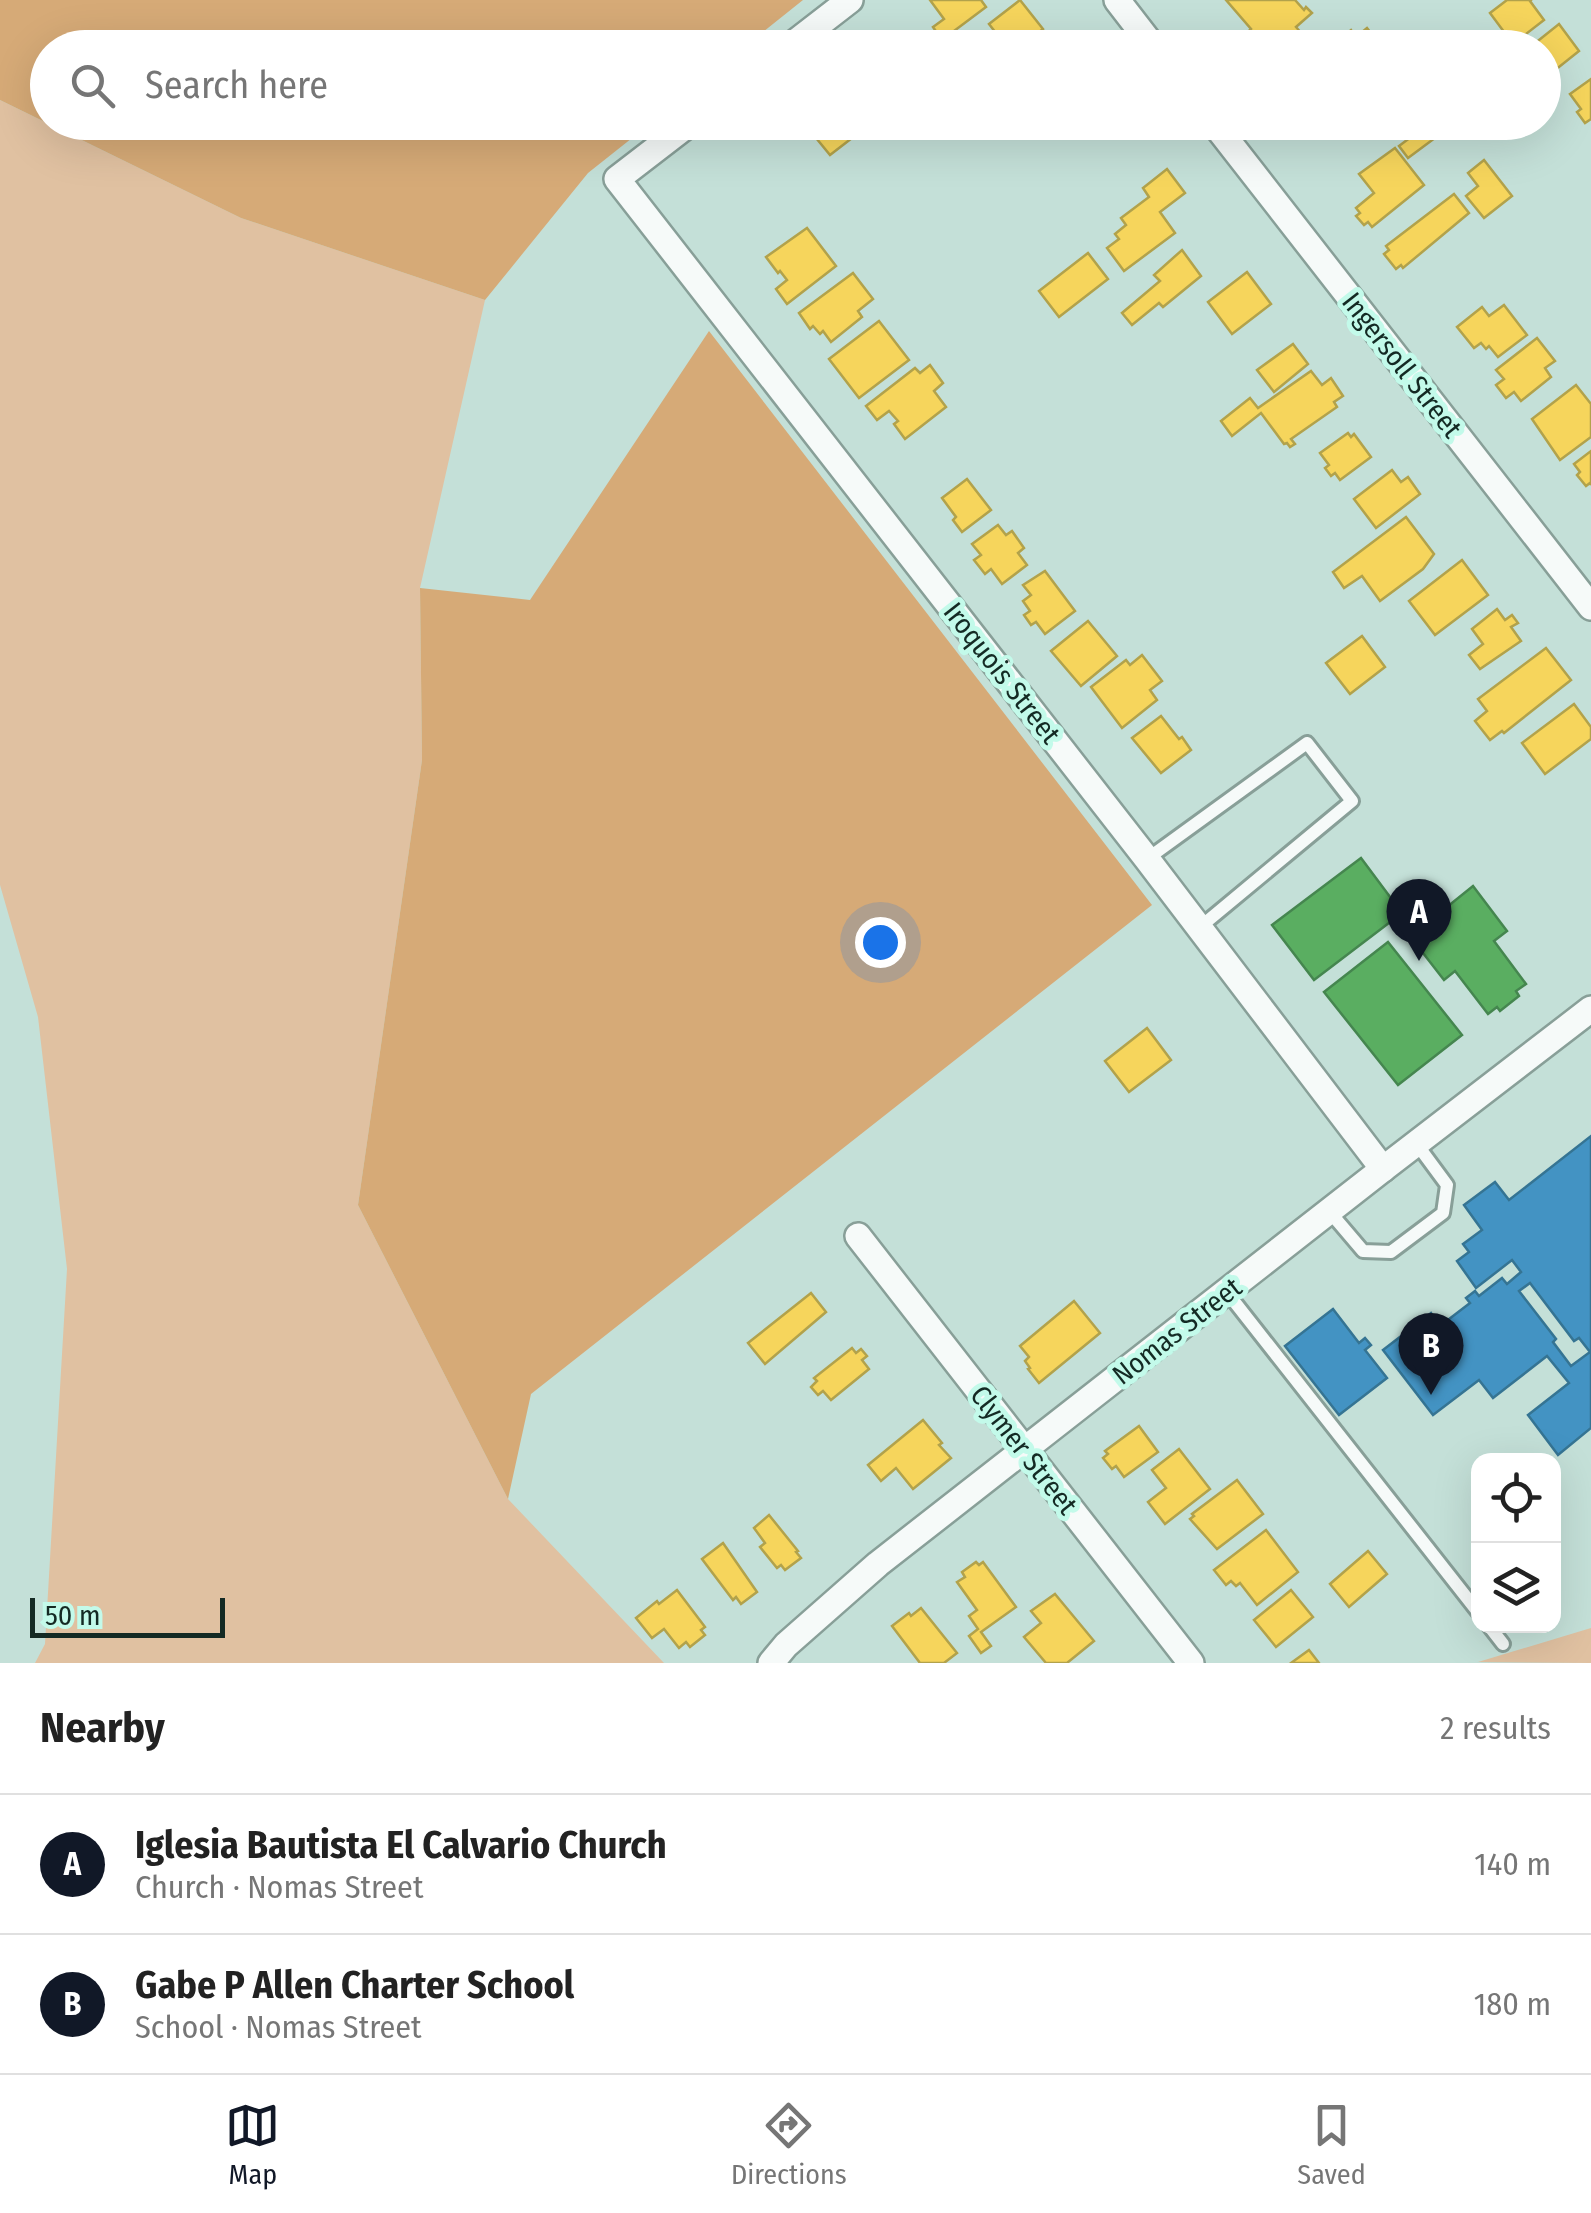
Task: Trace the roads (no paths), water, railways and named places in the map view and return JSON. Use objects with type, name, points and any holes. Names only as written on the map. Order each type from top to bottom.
[{"type":"street","points":[[811,30],[850,0]]},
{"type":"street","points":[[1117,0],[1140,30]]},
{"type":"street","name":"Iroquois Street","points":[[668,140],[617,179],[1200,928],[1382,1169]]},
{"type":"street","name":"Ingersoll Street","points":[[1227,140],[1591,607]]},
{"type":"street","name":"Nomas Street","points":[[772,1663],[786,1645],[878,1564],[1591,1009]]},
{"type":"street","name":"Clymer Street","points":[[858,1236],[1190,1663]]},
{"type":"lane","points":[[1146,859],[1308,743],[1352,801],[1200,928]]},
{"type":"lane","points":[[1329,1210],[1363,1252],[1390,1252],[1443,1213],[1447,1185],[1416,1143]]},
{"type":"lane","points":[[1226,1292],[1471,1603]]},
{"type":"lane","points":[[1494,1633],[1503,1644]]},
{"type":"place","name":"Iglesia Bautista El Calvario Church","points":[[1419,961]]},
{"type":"place","name":"Gabe P Allen Charter School","points":[[1431,1395]]}]
